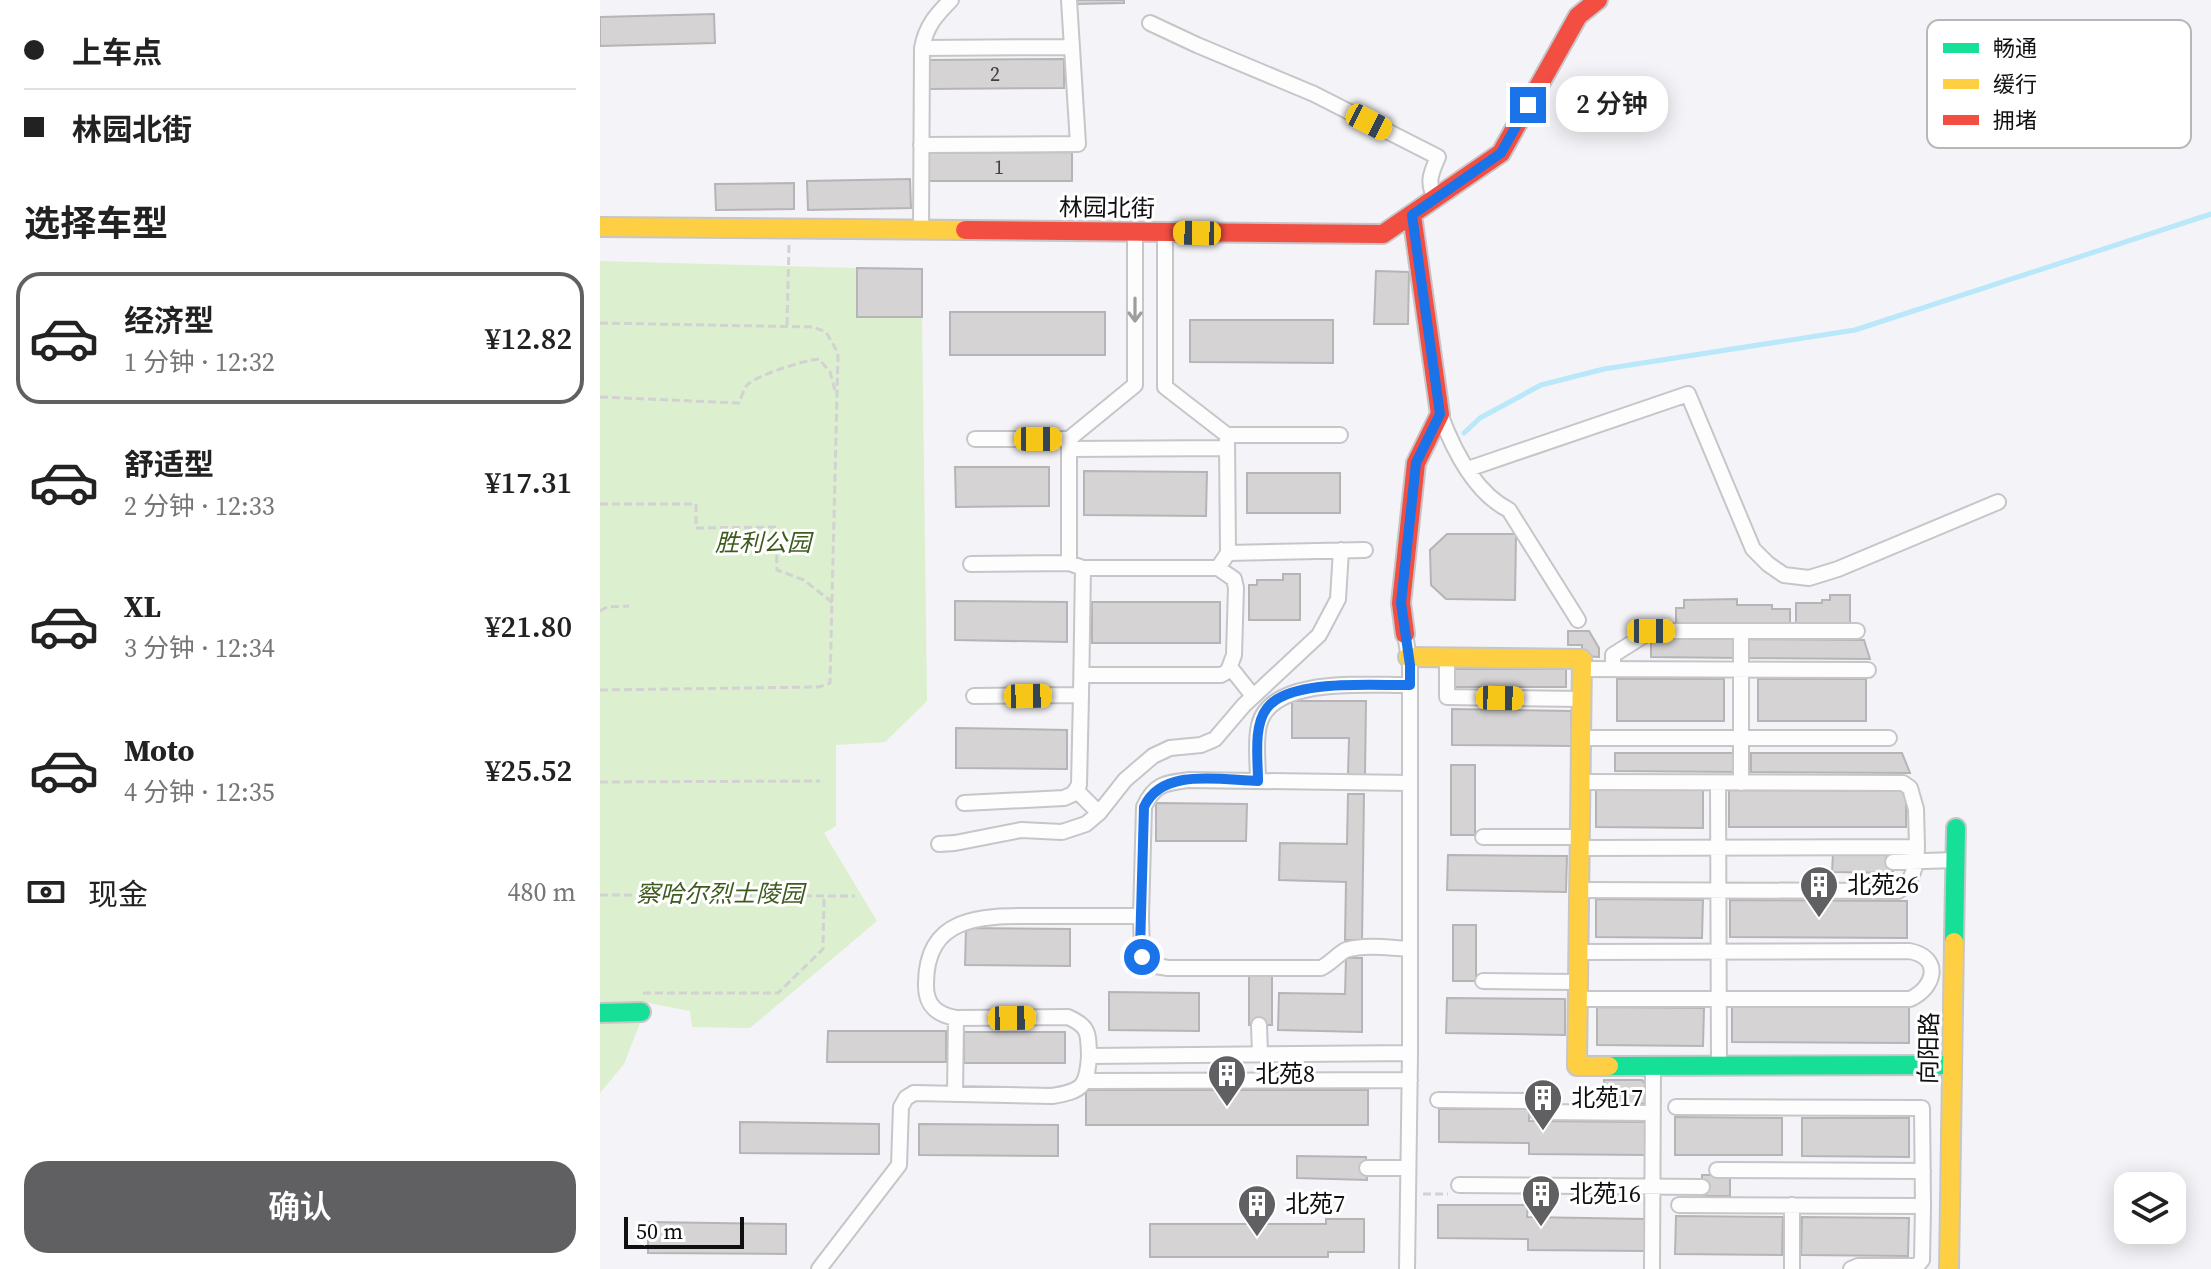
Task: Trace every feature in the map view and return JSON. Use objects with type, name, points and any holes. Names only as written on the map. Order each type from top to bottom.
[{"type":"street","points":[[921,230],[922,48],[931,22],[951,0]]},
{"type":"street","points":[[921,145],[1078,144],[1069,0],[1053,0]]},
{"type":"street","name":"林园北街","points":[[600,227],[1383,234],[1501,153],[1578,16],[1598,0]]},
{"type":"street","points":[[1150,23],[1314,94],[1438,157],[1429,176],[1436,199]]},
{"type":"street","points":[[922,48],[1072,47]]},
{"type":"street","points":[[1412,215],[1440,414],[1448,434],[1468,469],[1493,502],[1509,510],[1578,620]]},
{"type":"street","points":[[1069,444],[1135,385],[1135,232]]},
{"type":"street","points":[[1165,233],[1165,387],[1227,442],[1228,553],[1218,568]]},
{"type":"street","points":[[1468,469],[1688,394],[1753,549],[1784,575],[1809,578],[1838,569],[1998,502]]},
{"type":"street","points":[[1407,1269],[1410,685],[1401,603],[1416,463],[1440,414]]},
{"type":"street","points":[[975,439],[1069,444],[1227,442],[1340,435]]},
{"type":"street","points":[[964,803],[1064,798],[1079,785],[1082,675],[1069,444]]},
{"type":"street","points":[[939,844],[1021,830],[1062,832],[1086,824],[1099,813],[1125,780],[1153,756],[1170,748],[1201,745],[1215,739],[1253,696],[1319,635],[1338,599],[1341,550]]},
{"type":"street","points":[[1228,553],[1365,550]]},
{"type":"street","points":[[971,564],[1218,568],[1234,579],[1234,655],[1230,667],[1221,675],[1082,675]]},
{"type":"street","points":[[1613,669],[1613,655],[1651,631],[1857,631]]},
{"type":"street","points":[[1741,631],[1741,783]]},
{"type":"street","points":[[1408,657],[1582,659],[1577,1066],[1952,1065]]},
{"type":"street","points":[[1447,657],[1447,697],[1581,699]]},
{"type":"street","points":[[1230,667],[1253,696]]},
{"type":"street","points":[[1582,669],[1868,670]]},
{"type":"street","points":[[1258,781],[1259,725],[1267,707],[1287,694],[1308,688],[1410,685]]},
{"type":"street","points":[[974,696],[1081,695]]},
{"type":"street","points":[[1581,738],[1889,738]]},
{"type":"street","points":[[1410,783],[1189,780],[1166,783],[1150,793],[1144,807],[1141,916],[1142,957],[1150,965],[1168,968],[1321,968],[1333,962],[1343,951],[1357,948],[1410,949]]},
{"type":"street","points":[[1579,890],[1898,891],[1909,881],[1917,854],[1916,809],[1910,788],[1903,783],[1580,782]]},
{"type":"street","points":[[1718,783],[1719,1066]]},
{"type":"street","points":[[1076,790],[1099,813]]},
{"type":"street","name":"向阳路","points":[[1949,1269],[1956,828]]},
{"type":"street","points":[[1483,837],[1917,854],[1956,860]]},
{"type":"street","points":[[1893,862],[1917,854]]},
{"type":"street","points":[[819,1269],[899,1165],[901,1107],[906,1098],[914,1093],[1052,1096],[1072,1092],[1083,1086],[1085,1081],[1089,1056],[1088,1032],[1083,1024],[1068,1017],[956,1018],[942,1015],[930,1006],[926,991],[927,963],[935,944],[947,932],[982,916],[1141,916]]},
{"type":"street","points":[[1483,981],[1719,1000],[1910,999],[1927,986],[1932,972],[1928,959],[1909,951],[1578,952]]},
{"type":"street","points":[[1932,972],[1954,972]]},
{"type":"street","points":[[600,1013],[641,1012]]},
{"type":"street","points":[[955,1094],[956,1018]]},
{"type":"street","points":[[1259,1025],[1260,1054]]},
{"type":"street","points":[[1089,1056],[1410,1053]]},
{"type":"street","points":[[1652,1269],[1653,1067]]},
{"type":"street","points":[[1085,1081],[1410,1080]]},
{"type":"street","points":[[1438,1100],[1537,1101],[1537,1112],[1653,1113]]},
{"type":"street","points":[[1676,1107],[1922,1108],[1922,1260],[1917,1266],[1858,1266],[1851,1269]]},
{"type":"street","points":[[1367,1168],[1408,1168]]},
{"type":"street","points":[[1717,1170],[1923,1171]]},
{"type":"street","points":[[1459,1185],[1702,1187]]},
{"type":"street","points":[[1679,1205],[1923,1206]]},
{"type":"street","points":[[1792,1205],[1792,1269]]},
{"type":"path","points":[[787,326],[789,229]]},
{"type":"path","points":[[600,323],[819,328],[831,338],[838,353],[831,678],[826,686],[600,690]]},
{"type":"path","points":[[600,397],[739,403],[747,386],[767,373],[790,368],[806,360],[819,359],[830,372],[837,398]]},
{"type":"path","points":[[600,504],[696,504],[696,528],[776,527],[777,570],[804,580],[833,603]]},
{"type":"path","points":[[600,611],[607,607],[629,606]]},
{"type":"path","points":[[600,782],[820,781]]},
{"type":"path","points":[[600,895],[855,896]]},
{"type":"path","points":[[641,1012],[642,993],[778,993],[823,949],[824,896]]},
{"type":"path","points":[[1408,1194],[1458,1194],[1459,1185]]},
{"type":"green space","name":"胜利公园","points":[[600,261],[857,268],[857,317],[922,318],[927,701],[885,742],[836,745],[836,826],[824,833],[877,921],[750,1028],[692,1027],[690,1011],[648,1003],[624,1064],[600,1093]]},
{"type":"building","points":[[1076,0],[1124,0],[1124,3],[1076,4]]},
{"type":"building","points":[[714,14],[715,43],[600,46],[600,17]]},
{"type":"building","points":[[1064,59],[1064,88],[927,89],[927,60]]},
{"type":"building","points":[[1072,152],[1072,181],[927,181],[927,153]]},
{"type":"building","points":[[910,179],[911,208],[808,210],[807,181]]},
{"type":"building","points":[[794,183],[794,209],[716,210],[715,184]]},
{"type":"building","points":[[857,268],[922,269],[922,317],[857,317]]},
{"type":"building","points":[[1376,271],[1409,272],[1408,324],[1374,324]]},
{"type":"building","points":[[950,312],[1105,312],[1105,355],[950,355]]},
{"type":"building","points":[[1190,320],[1333,320],[1333,363],[1190,362]]},
{"type":"building","points":[[955,467],[1049,467],[1049,506],[956,507]]},
{"type":"building","points":[[1084,471],[1207,472],[1206,516],[1084,515]]},
{"type":"building","points":[[1247,473],[1340,473],[1340,513],[1247,513]]},
{"type":"building","points":[[1447,534],[1516,534],[1515,600],[1446,599],[1431,585],[1430,550]]},
{"type":"building","points":[[1283,574],[1300,574],[1300,620],[1249,620],[1249,585],[1257,585],[1257,580],[1283,580]]},
{"type":"building","points":[[1830,595],[1850,595],[1850,627],[1796,627],[1796,603],[1822,603],[1822,600],[1830,600]]},
{"type":"building","points":[[1737,599],[1737,605],[1772,605],[1772,609],[1790,609],[1790,624],[1676,625],[1676,608],[1684,608],[1684,600]]},
{"type":"building","points":[[955,601],[1067,602],[1067,642],[955,640]]},
{"type":"building","points":[[1092,602],[1220,602],[1220,643],[1092,643]]},
{"type":"building","points":[[1568,631],[1589,631],[1599,648],[1599,657],[1582,656],[1582,645],[1568,645]]},
{"type":"building","points":[[1651,639],[1739,639],[1739,658],[1651,657]]},
{"type":"building","points":[[1745,639],[1864,640],[1870,659],[1745,658]]},
{"type":"building","points":[[1451,669],[1566,669],[1566,687],[1451,687]]},
{"type":"building","points":[[1617,679],[1724,679],[1724,721],[1617,721]]},
{"type":"building","points":[[1758,679],[1866,679],[1866,721],[1758,721]]},
{"type":"building","points":[[1292,701],[1366,701],[1365,775],[1348,775],[1349,738],[1292,738]]},
{"type":"building","points":[[1452,709],[1571,711],[1571,746],[1452,745]]},
{"type":"building","points":[[956,728],[1067,730],[1067,769],[956,768]]},
{"type":"building","points":[[1615,753],[1737,753],[1737,772],[1615,771]]},
{"type":"building","points":[[1751,753],[1902,753],[1910,773],[1751,772]]},
{"type":"building","points":[[1451,765],[1475,765],[1475,835],[1451,835]]},
{"type":"building","points":[[1596,789],[1703,790],[1703,828],[1596,827]]},
{"type":"building","points":[[1729,790],[1906,791],[1906,827],[1729,827]]},
{"type":"building","points":[[1348,794],[1364,794],[1362,940],[1345,940],[1346,882],[1279,880],[1280,843],[1347,844]]},
{"type":"building","points":[[1156,803],[1247,804],[1246,841],[1156,841]]},
{"type":"building","points":[[1833,853],[1893,853],[1893,873],[1832,872]]},
{"type":"building","points":[[1448,855],[1567,856],[1566,892],[1447,890]]},
{"type":"building","points":[[1596,899],[1703,900],[1702,938],[1596,937]]},
{"type":"building","name":"北苑26","points":[[1730,900],[1907,901],[1907,938],[1730,937]]},
{"type":"building","points":[[1453,925],[1476,925],[1476,981],[1453,981]]},
{"type":"building","points":[[966,928],[1070,929],[1070,966],[965,965]]},
{"type":"building","points":[[1346,958],[1362,958],[1362,1032],[1278,1030],[1279,993],[1345,994]]},
{"type":"building","points":[[1249,973],[1272,973],[1272,1025],[1249,1025]]},
{"type":"building","points":[[1109,992],[1199,993],[1199,1031],[1109,1030]]},
{"type":"building","points":[[1447,998],[1565,999],[1565,1035],[1446,1033]]},
{"type":"building","points":[[1732,1005],[1909,1006],[1909,1043],[1732,1042]]},
{"type":"building","points":[[1597,1007],[1704,1008],[1703,1046],[1597,1045]]},
{"type":"building","points":[[828,1031],[946,1031],[946,1062],[827,1062]]},
{"type":"building","points":[[964,1032],[1065,1032],[1065,1063],[964,1063]]},
{"type":"building","points":[[1604,1080],[1642,1080],[1648,1087],[1649,1104],[1604,1103]]},
{"type":"building","name":"北苑8","points":[[1086,1090],[1368,1090],[1368,1125],[1086,1125]]},
{"type":"building","name":"北苑17","points":[[1439,1109],[1529,1109],[1529,1121],[1647,1122],[1647,1155],[1529,1154],[1529,1143],[1439,1142]]},
{"type":"building","points":[[1675,1117],[1782,1118],[1782,1155],[1675,1155]]},
{"type":"building","points":[[1802,1118],[1909,1118],[1909,1157],[1802,1156]]},
{"type":"building","points":[[740,1122],[879,1124],[879,1154],[740,1153]]},
{"type":"building","points":[[919,1124],[1058,1125],[1058,1156],[919,1155]]},
{"type":"building","points":[[1297,1156],[1366,1157],[1367,1180],[1297,1178]]},
{"type":"building","points":[[1702,1175],[1730,1175],[1730,1196],[1702,1196]]},
{"type":"building","name":"北苑16","points":[[1438,1205],[1528,1205],[1527,1217],[1645,1219],[1645,1251],[1528,1250],[1528,1239],[1438,1238]]},
{"type":"building","points":[[1676,1216],[1783,1217],[1782,1255],[1675,1254]]},
{"type":"building","points":[[1802,1217],[1909,1218],[1908,1256],[1801,1255]]},
{"type":"building","name":"北苑7","points":[[1326,1219],[1364,1219],[1364,1252],[1328,1252],[1328,1257],[1150,1257],[1150,1224],[1326,1224]]},
{"type":"building","points":[[648,1222],[786,1224],[786,1254],[648,1253]]},
{"type":"waterway","points":[[1464,433],[1480,418],[1541,385],[1604,369],[1855,330],[2211,214]]},
{"type":"traffic: fast","points":[[1954,942],[1956,828]]},
{"type":"traffic: fast","points":[[600,1013],[641,1012]]},
{"type":"traffic: fast","points":[[1609,1066],[1952,1065]]},
{"type":"traffic: slow","points":[[600,227],[965,230]]},
{"type":"traffic: slow","points":[[1408,657],[1582,659],[1577,1066],[1609,1066]]},
{"type":"traffic: slow","points":[[1949,1269],[1954,942]]},
{"type":"traffic: jam","points":[[965,230],[1383,234],[1501,153],[1578,16],[1598,0]]},
{"type":"traffic: jam","points":[[1405,634],[1401,603],[1416,463],[1440,414],[1412,215]]},
{"type":"place","name":"北苑26","points":[[1819,919]]},
{"type":"place","name":"北苑8","points":[[1227,1108]]},
{"type":"place","name":"北苑17","points":[[1543,1132]]},
{"type":"place","name":"北苑16","points":[[1541,1228]]},
{"type":"place","name":"北苑7","points":[[1257,1238]]},
{"type":"route","points":[[1142,957],[1144,807],[1150,793],[1166,783],[1189,780],[1258,781],[1259,725],[1267,707],[1287,694],[1308,688],[1410,685],[1401,603],[1416,463],[1440,414],[1412,215],[1501,153],[1528,105]]},
{"type":"park label","name":"察哈尔烈士陵园","points":[[720,894]]}]
